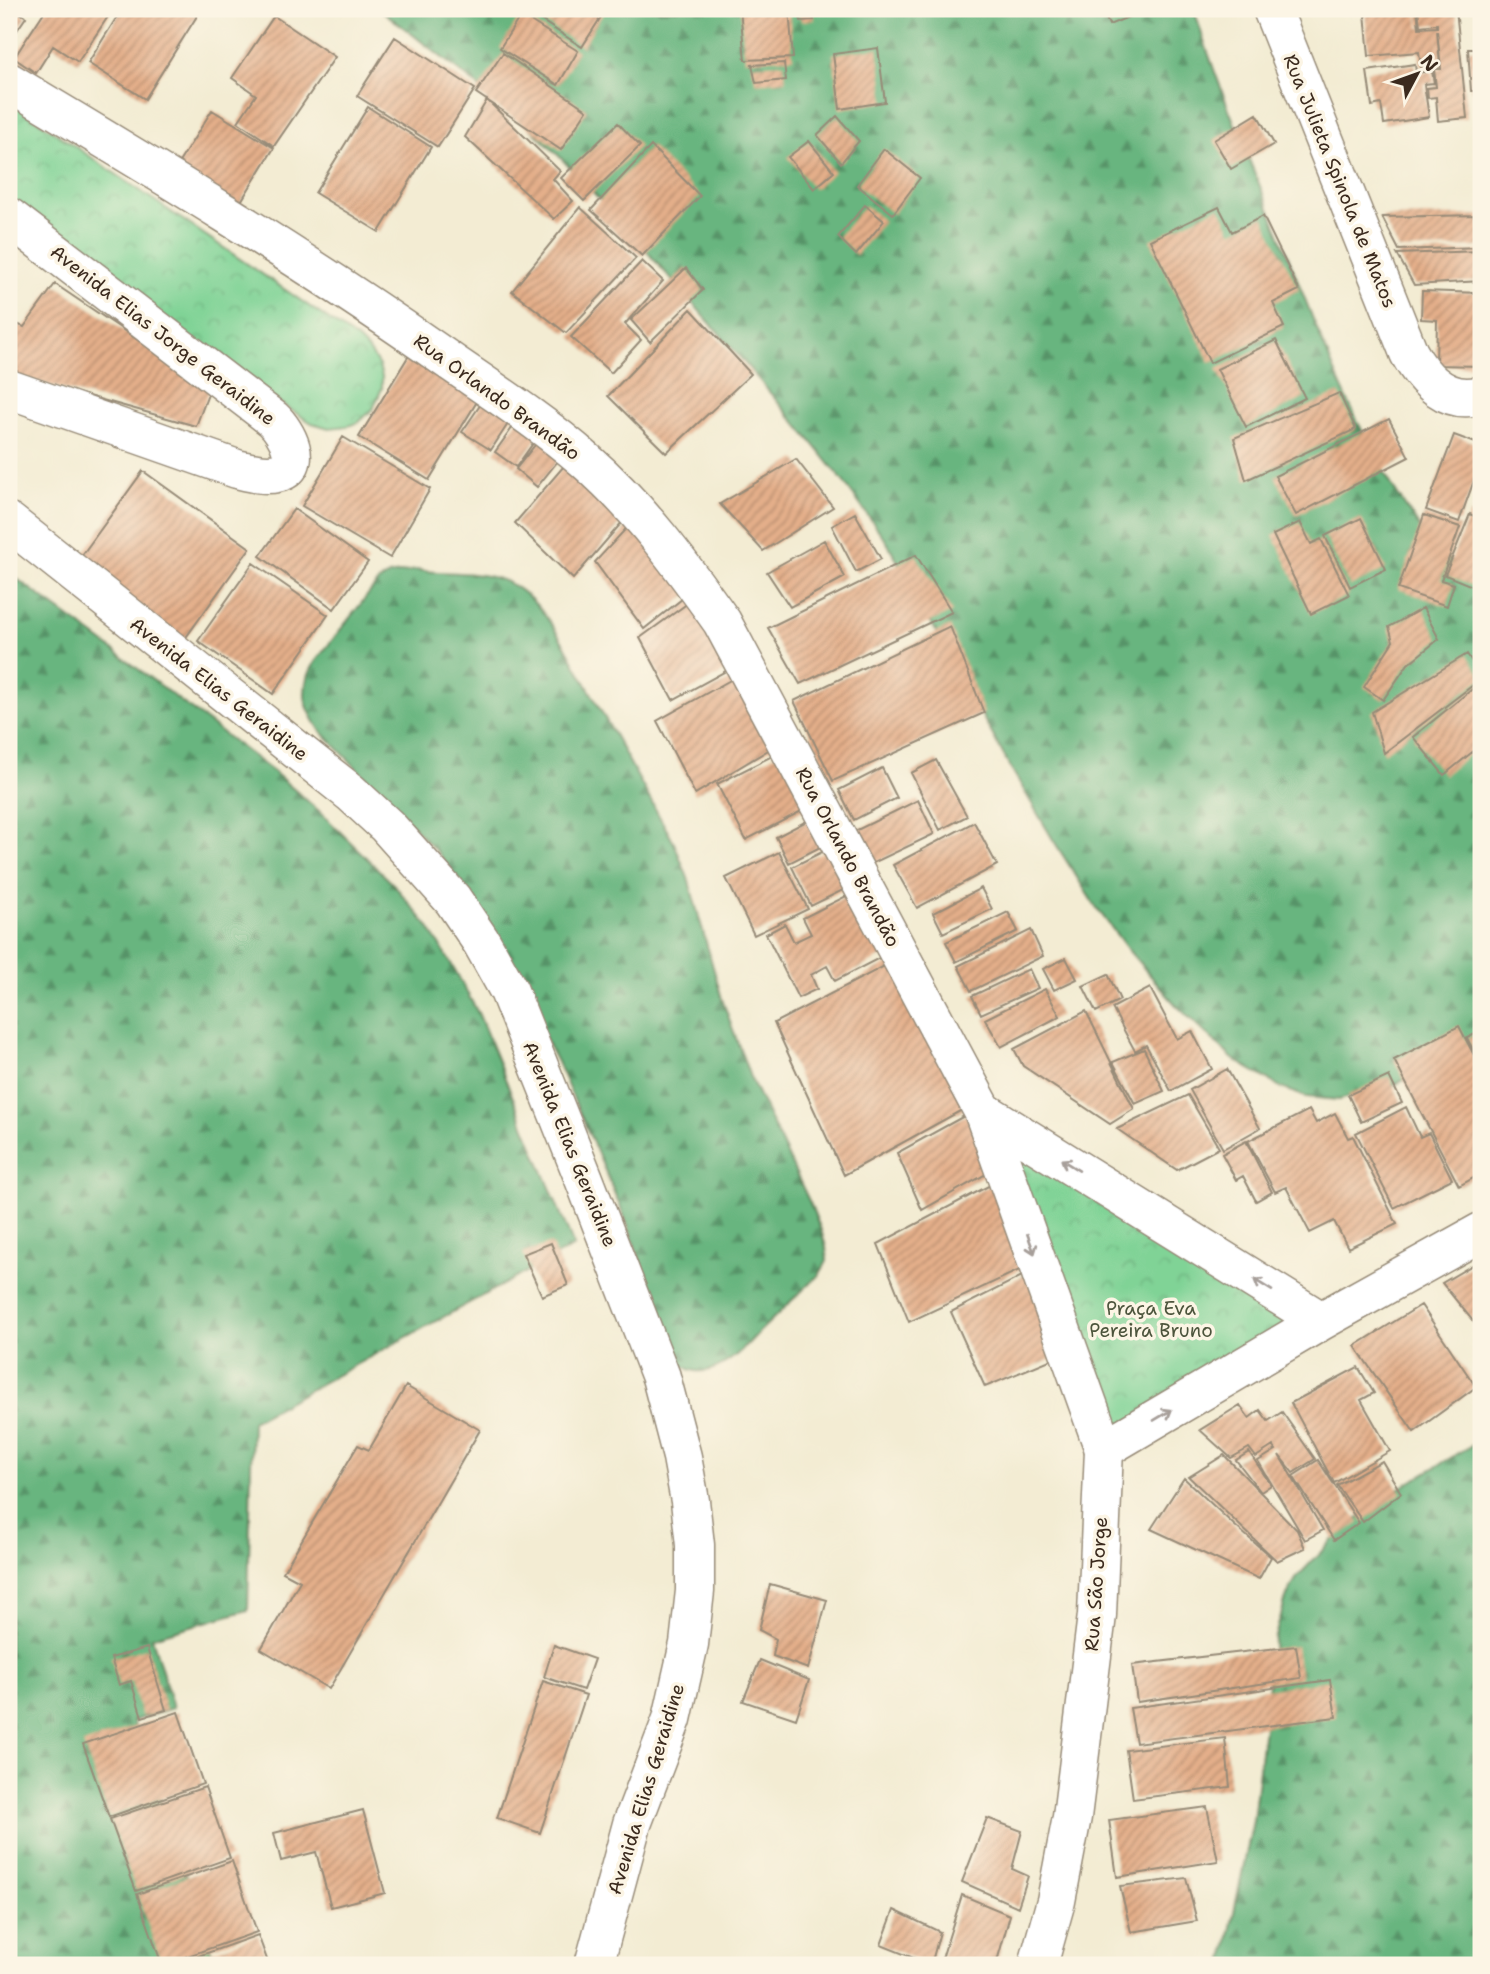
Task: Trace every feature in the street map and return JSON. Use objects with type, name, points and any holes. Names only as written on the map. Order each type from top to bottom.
[{"type":"street","name":"Rua Julieta Spinola de Matos","points":[[1272,9],[1409,353],[1425,377],[1451,396],[1481,395]]},
{"type":"street","name":"Rua Orlando Brandão","points":[[9,82],[157,170],[393,322],[543,426],[626,500],[677,559],[722,622],[983,1111],[1104,1450]]},
{"type":"street","name":"Avenida Elias Jorge Geraidine","points":[[9,217],[273,419],[289,440],[291,462],[281,472],[274,474],[237,469],[9,389]]},
{"type":"street","name":"Avenida Elias Geraidine","points":[[9,522],[351,793],[387,827],[453,900],[482,943],[514,1004],[661,1377],[682,1457],[695,1545],[695,1591],[689,1644],[671,1719],[632,1824],[594,1965]]},
{"type":"street","points":[[983,1111],[1321,1321]]},
{"type":"street","points":[[1104,1450],[1321,1321],[1481,1232]]},
{"type":"street","name":"Rua São Jorge","points":[[1038,1965],[1056,1901],[1075,1790],[1097,1615],[1104,1450]]},
{"type":"green space","points":[[380,9],[1194,9],[1233,119],[1312,316],[1359,424],[1386,476],[1416,522],[1448,558],[1481,581],[1481,1042],[1398,1083],[1339,1100],[1306,1097],[1282,1088],[1233,1059],[1176,1005],[1129,951],[1093,903],[1008,763],[887,542],[811,441],[726,341],[559,156],[524,122]]},
{"type":"green space","points":[[9,101],[357,339],[370,352],[382,377],[382,388],[373,409],[359,422],[348,426],[329,428],[312,423],[251,385],[9,205]]},
{"type":"green space","points":[[416,570],[474,574],[505,581],[538,606],[561,640],[674,843],[688,878],[722,999],[750,1077],[821,1230],[827,1261],[819,1275],[737,1354],[715,1368],[696,1371],[684,1366],[674,1356],[627,1223],[596,1149],[557,1062],[468,891],[437,852],[320,730],[307,705],[305,689],[315,662],[378,582],[389,575]]},
{"type":"green space","points":[[9,573],[275,773],[319,811],[395,886],[428,926],[479,1015],[574,1246],[252,1421],[248,1610],[152,1637],[173,1708],[133,1721],[216,1965],[9,1965]]},
{"type":"green space","name":"Praça Eva Pereira Bruno","points":[[983,1111],[1321,1321],[1104,1449]]},
{"type":"green space","points":[[1481,1440],[1481,1965],[1223,1965],[1253,1821],[1274,1640],[1287,1595],[1297,1577],[1342,1530],[1400,1488]]},
{"type":"building","points":[[9,9],[14,9],[26,17],[9,42]]},
{"type":"building","points":[[46,9],[113,9],[78,62],[53,46],[36,73],[14,58]]},
{"type":"building","points":[[122,9],[186,9],[197,16],[145,99],[88,63]]},
{"type":"building","points":[[524,9],[606,9],[582,47]]},
{"type":"building","points":[[740,9],[789,9],[793,58],[745,60]]},
{"type":"building","points":[[798,9],[812,9],[814,20],[801,21]]},
{"type":"building","points":[[1102,9],[1148,9],[1109,25]]},
{"type":"building","points":[[1417,9],[1419,28],[1437,27],[1437,24],[1420,26],[1418,9],[1456,9],[1467,118],[1438,121],[1436,97],[1428,98],[1427,88],[1436,87],[1434,69],[1441,69],[1437,30],[1440,66],[1421,67],[1419,52],[1369,56],[1365,13]]},
{"type":"building","points":[[521,15],[578,51],[558,85],[500,48]]},
{"type":"building","points":[[274,16],[335,57],[274,146],[238,122],[256,95],[232,78]]},
{"type":"building","points":[[395,37],[475,89],[438,147],[357,96]]},
{"type":"building","points":[[878,48],[885,102],[840,109],[833,54]]},
{"type":"building","points":[[1468,49],[1481,49],[1481,91],[1471,91]]},
{"type":"building","points":[[503,53],[587,110],[561,150],[476,93]]},
{"type":"building","points":[[784,63],[786,80],[756,83],[752,65]]},
{"type":"building","points":[[1415,64],[1416,73],[1432,71],[1434,83],[1424,84],[1429,117],[1384,124],[1381,104],[1372,106],[1367,71]]},
{"type":"building","points":[[487,100],[560,171],[553,179],[573,201],[554,219],[465,137]]},
{"type":"building","points":[[368,107],[431,147],[379,232],[315,193]]},
{"type":"building","points":[[212,110],[274,148],[235,211],[173,172]]},
{"type":"building","points":[[1257,114],[1274,144],[1231,169],[1214,140]]},
{"type":"building","points":[[837,116],[859,141],[841,163],[817,135]]},
{"type":"building","points":[[618,123],[640,146],[584,201],[561,178]]},
{"type":"building","points":[[809,141],[834,172],[814,189],[788,157]]},
{"type":"building","points":[[651,146],[700,196],[642,256],[591,210]]},
{"type":"building","points":[[884,149],[920,178],[893,214],[857,185]]},
{"type":"building","points":[[865,205],[884,221],[856,255],[838,237]]},
{"type":"building","points":[[580,207],[636,258],[566,333],[512,291]]},
{"type":"building","points":[[1219,207],[1232,232],[1263,216],[1299,290],[1273,303],[1284,327],[1210,363],[1150,240]]},
{"type":"building","points":[[1481,215],[1481,247],[1399,250],[1382,217]]},
{"type":"building","points":[[1481,251],[1481,281],[1414,285],[1397,254]]},
{"type":"building","points":[[642,261],[663,281],[625,324],[641,340],[611,373],[571,337]]},
{"type":"building","points":[[686,268],[703,290],[650,342],[631,320]]},
{"type":"building","points":[[55,284],[210,389],[196,426],[9,374],[9,321],[24,327]]},
{"type":"building","points":[[1422,291],[1481,293],[1481,366],[1436,365],[1437,320],[1421,319]]},
{"type":"building","points":[[691,309],[751,374],[666,453],[608,396]]},
{"type":"building","points":[[1276,340],[1305,398],[1246,427],[1217,369]]},
{"type":"building","points":[[411,352],[481,395],[429,480],[359,437]]},
{"type":"building","points":[[1339,393],[1356,429],[1246,480],[1234,438]]},
{"type":"building","points":[[487,395],[515,413],[491,450],[462,432]]},
{"type":"building","points":[[520,417],[541,432],[516,467],[495,452]]},
{"type":"building","points":[[1389,419],[1409,457],[1296,515],[1275,476]]},
{"type":"building","points":[[543,435],[565,452],[537,487],[516,469]]},
{"type":"building","points":[[1454,435],[1481,445],[1481,461],[1459,522],[1426,510]]},
{"type":"building","points":[[343,437],[430,489],[390,558],[302,506]]},
{"type":"building","points":[[570,459],[630,513],[573,579],[515,523]]},
{"type":"building","points":[[796,459],[833,507],[763,551],[720,504]]},
{"type":"building","points":[[143,471],[250,548],[184,640],[77,562]]},
{"type":"building","points":[[294,509],[368,562],[334,609],[260,556]]},
{"type":"building","points":[[855,513],[881,559],[856,572],[832,526]]},
{"type":"building","points":[[1470,514],[1481,519],[1481,578],[1477,588],[1445,575]]},
{"type":"building","points":[[1424,515],[1460,527],[1441,580],[1454,584],[1447,606],[1398,589]]},
{"type":"building","points":[[1361,518],[1386,569],[1350,587],[1325,536]]},
{"type":"building","points":[[634,520],[692,591],[644,629],[595,562]]},
{"type":"building","points":[[1300,522],[1311,544],[1321,539],[1349,595],[1311,614],[1273,535]]},
{"type":"building","points":[[824,540],[845,577],[790,607],[767,572]]},
{"type":"building","points":[[916,555],[952,612],[800,684],[768,628]]},
{"type":"building","points":[[253,563],[328,615],[273,694],[198,641]]},
{"type":"building","points":[[695,598],[737,665],[673,700],[640,638]]},
{"type":"building","points":[[1423,608],[1439,639],[1408,664],[1383,700],[1364,687],[1393,641],[1389,627]]},
{"type":"building","points":[[950,626],[984,713],[833,781],[794,701]]},
{"type":"building","points":[[1467,654],[1481,679],[1384,753],[1372,712]]},
{"type":"building","points":[[743,673],[780,743],[695,794],[657,721]]},
{"type":"building","points":[[1481,682],[1481,745],[1444,775],[1413,737]]},
{"type":"building","points":[[784,750],[813,805],[746,840],[717,784]]},
{"type":"building","points":[[936,760],[967,816],[940,830],[911,773]]},
{"type":"building","points":[[882,768],[897,798],[854,820],[839,790]]},
{"type":"building","points":[[918,800],[934,834],[871,864],[855,831]]},
{"type":"building","points":[[820,814],[834,840],[789,863],[776,837]]},
{"type":"building","points":[[974,822],[997,865],[917,908],[893,865]]},
{"type":"building","points":[[836,845],[855,884],[811,906],[792,867]]},
{"type":"building","points":[[779,852],[808,909],[754,935],[726,878]]},
{"type":"building","points":[[981,888],[992,909],[943,933],[933,913]]},
{"type":"building","points":[[860,889],[891,952],[835,981],[827,966],[811,975],[817,989],[798,998],[766,934],[785,924],[794,942],[811,934],[803,918]]},
{"type":"building","points":[[1008,912],[1018,931],[956,962],[946,942]]},
{"type":"building","points":[[1031,930],[1043,956],[971,991],[958,966]]},
{"type":"building","points":[[1066,958],[1077,979],[1054,990],[1043,969]]},
{"type":"building","points":[[896,960],[971,1105],[844,1175],[774,1023]]},
{"type":"building","points":[[1029,969],[1038,988],[981,1014],[972,996]]},
{"type":"building","points":[[1108,974],[1120,1000],[1096,1012],[1083,986]]},
{"type":"building","points":[[1150,988],[1177,1039],[1192,1031],[1212,1069],[1171,1091],[1146,1045],[1135,1051],[1112,1008]]},
{"type":"building","points":[[1045,989],[1060,1016],[1001,1047],[985,1019]]},
{"type":"building","points":[[1086,1011],[1134,1109],[1110,1124],[1023,1066],[1014,1049]]},
{"type":"building","points":[[1459,1026],[1481,1069],[1481,1174],[1459,1186],[1394,1060]]},
{"type":"building","points":[[1481,1031],[1481,1066],[1467,1038]]},
{"type":"building","points":[[1144,1049],[1164,1091],[1135,1104],[1113,1062]]},
{"type":"building","points":[[1227,1069],[1260,1128],[1223,1149],[1190,1090]]},
{"type":"building","points":[[1389,1076],[1402,1103],[1361,1122],[1348,1095]]},
{"type":"building","points":[[1188,1095],[1219,1148],[1177,1170],[1117,1129]]},
{"type":"building","points":[[1406,1107],[1420,1137],[1429,1133],[1452,1179],[1394,1208],[1356,1133]]},
{"type":"building","points":[[1309,1110],[1316,1123],[1335,1113],[1348,1138],[1353,1136],[1397,1224],[1348,1248],[1334,1221],[1310,1233],[1286,1187],[1275,1192],[1248,1141]]},
{"type":"building","points":[[966,1115],[993,1170],[922,1210],[897,1153]]},
{"type":"building","points":[[1246,1141],[1272,1192],[1256,1201],[1243,1176],[1236,1180],[1222,1154]]},
{"type":"building","points":[[998,1181],[1030,1265],[909,1322],[878,1244]]},
{"type":"building","points":[[551,1243],[568,1285],[542,1296],[523,1254]]},
{"type":"building","points":[[1481,1260],[1481,1331],[1442,1283]]},
{"type":"building","points":[[1032,1271],[1062,1355],[985,1387],[951,1312]]},
{"type":"building","points":[[1421,1305],[1476,1387],[1414,1432],[1355,1346]]},
{"type":"building","points":[[1358,1367],[1374,1393],[1361,1400],[1390,1451],[1334,1483],[1291,1403]]},
{"type":"building","points":[[406,1386],[480,1430],[329,1689],[261,1649],[300,1581],[283,1572],[358,1445],[369,1450]]},
{"type":"building","points":[[1240,1405],[1249,1418],[1260,1410],[1268,1421],[1282,1412],[1315,1459],[1293,1473],[1279,1455],[1323,1530],[1305,1540],[1258,1461],[1276,1450],[1273,1446],[1256,1457],[1249,1448],[1231,1458],[1200,1430]]},
{"type":"building","points":[[1249,1452],[1271,1485],[1261,1492],[1236,1460]]},
{"type":"building","points":[[1224,1455],[1297,1530],[1305,1548],[1277,1561],[1189,1477]]},
{"type":"building","points":[[1318,1460],[1359,1523],[1334,1540],[1293,1476]]},
{"type":"building","points":[[1382,1461],[1401,1493],[1363,1522],[1337,1485]]},
{"type":"building","points":[[1184,1478],[1271,1557],[1259,1579],[1151,1529]]},
{"type":"building","points":[[770,1584],[827,1600],[808,1669],[773,1656],[776,1639],[759,1630]]},
{"type":"building","points":[[554,1645],[594,1659],[583,1690],[544,1677]]},
{"type":"building","points":[[1296,1646],[1301,1678],[1137,1702],[1132,1665]]},
{"type":"building","points":[[147,1648],[166,1710],[142,1717],[131,1681],[119,1685],[111,1658]]},
{"type":"building","points":[[760,1660],[809,1680],[796,1719],[743,1701]]},
{"type":"building","points":[[1330,1680],[1336,1717],[1136,1743],[1130,1708]]},
{"type":"building","points":[[543,1681],[586,1695],[540,1833],[497,1818]]},
{"type":"building","points":[[178,1712],[203,1784],[109,1817],[83,1744]]},
{"type":"building","points":[[1225,1738],[1230,1787],[1133,1799],[1126,1750]]},
{"type":"building","points":[[205,1787],[230,1858],[136,1891],[110,1819]]},
{"type":"building","points":[[1207,1807],[1218,1861],[1117,1877],[1109,1820]]},
{"type":"building","points":[[363,1810],[385,1893],[331,1907],[316,1852],[281,1861],[274,1833]]},
{"type":"building","points":[[987,1818],[1022,1831],[1012,1869],[1028,1876],[1018,1907],[962,1882]]},
{"type":"building","points":[[232,1861],[257,1932],[162,1965],[137,1894]]},
{"type":"building","points":[[1186,1878],[1197,1921],[1131,1932],[1120,1886]]},
{"type":"building","points":[[962,1895],[1010,1915],[996,1965],[940,1965]]},
{"type":"building","points":[[894,1910],[940,1932],[931,1965],[881,1945]]},
{"type":"building","points":[[258,1935],[269,1965],[173,1965]]}]
